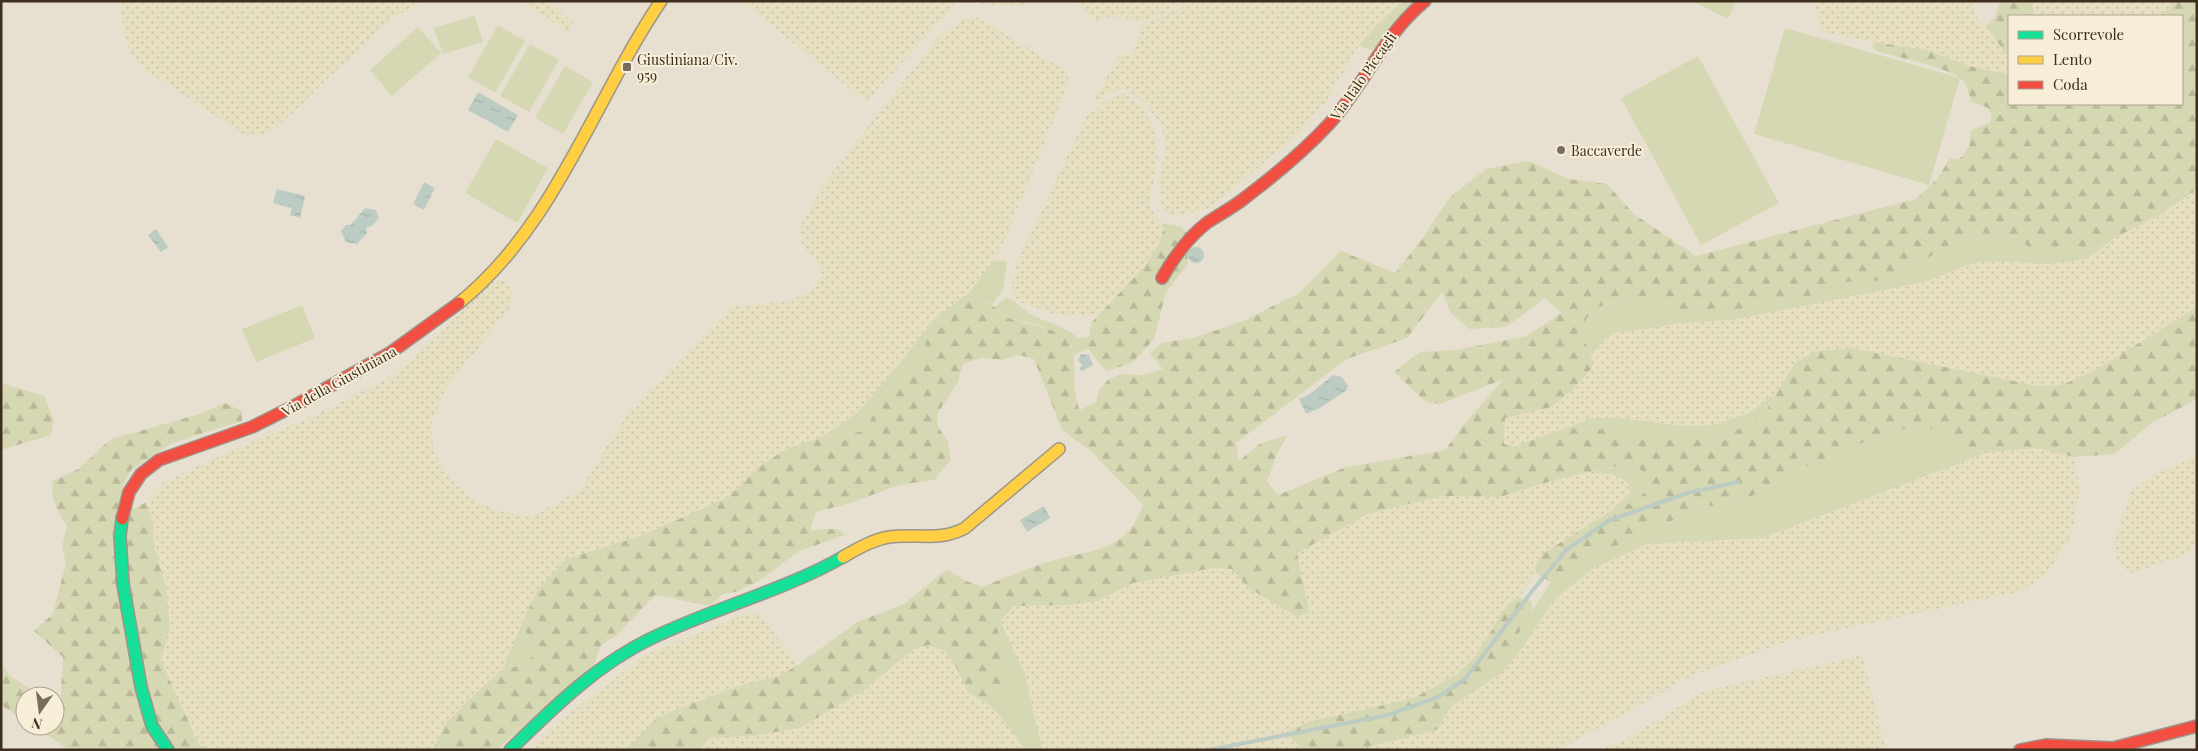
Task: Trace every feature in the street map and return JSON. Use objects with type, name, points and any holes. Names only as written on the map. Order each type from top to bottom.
[{"type":"street","name":"Via della Giustiniana","points":[[168,750],[152,726],[145,706],[119,565],[121,525],[134,482],[145,468],[159,460],[258,424],[360,370],[423,332],[471,294],[507,256],[540,210],[626,53],[661,1]]},
{"type":"street","name":"Via Italo Piccagli","points":[[1162,278],[1191,236],[1208,222],[1231,209],[1300,153],[1323,131],[1342,110],[1375,58],[1399,26],[1425,1]]},
{"type":"street","points":[[510,750],[588,679],[614,659],[636,646],[798,581],[880,539],[902,536],[943,538],[953,535],[966,528],[1059,449]]},
{"type":"street","points":[[2020,750],[2046,745],[2113,748],[2197,726]]},
{"type":"shaded area","points":[[121,1],[427,1],[400,14],[379,30],[281,124],[263,136],[245,135],[142,68],[132,57],[124,38]]},
{"type":"shaded area","points":[[517,1],[550,1],[573,23],[567,33],[532,7]]},
{"type":"shaded area","points":[[741,1],[1029,1],[1026,7],[958,2],[866,102]]},
{"type":"shaded area","points":[[1070,1],[1189,1],[1147,21],[1111,16],[1099,21],[1093,20],[1090,15]]},
{"type":"shaded area","points":[[1194,1],[1403,1],[1375,27],[1359,46],[1326,102],[1297,136],[1209,208],[1176,217],[1166,213],[1160,205],[1159,179],[1165,152],[1163,133],[1156,118],[1144,102],[1125,89],[1112,92],[1099,101],[1094,101],[1119,55],[1132,55],[1143,25]]},
{"type":"shaded area","points":[[1814,1],[1972,1],[1979,21],[1986,26],[2008,57],[2008,74],[1966,65],[1926,50],[1822,32]]},
{"type":"shaded area","points":[[2031,1],[2178,1],[2160,15],[2035,15]]},
{"type":"shaded area","points":[[977,17],[1065,70],[1068,75],[1068,85],[1000,252],[969,293],[933,320],[896,368],[858,412],[840,426],[814,440],[788,448],[760,465],[729,497],[640,536],[566,559],[537,591],[503,669],[466,702],[444,726],[433,750],[220,750],[199,746],[161,661],[170,626],[166,588],[154,545],[153,524],[146,502],[162,483],[317,414],[390,377],[438,336],[489,283],[501,280],[510,285],[513,296],[508,311],[447,387],[432,422],[433,450],[450,478],[476,501],[504,512],[533,516],[579,490],[627,415],[733,306],[790,301],[814,288],[822,271],[801,242],[801,225],[825,182],[938,37],[961,20]]},
{"type":"shaded area","points":[[1123,93],[1143,107],[1156,133],[1158,158],[1150,207],[1164,229],[1159,243],[1145,266],[1099,314],[1085,317],[1056,314],[1016,301],[1012,285],[1016,264],[1087,115],[1095,111],[1104,101]]},
{"type":"shaded area","points":[[2197,189],[2197,307],[2094,371],[2062,385],[2038,386],[1852,348],[1829,350],[1814,352],[1796,362],[1776,393],[1749,413],[1714,425],[1682,426],[1620,418],[1592,418],[1513,448],[1504,444],[1505,418],[1551,407],[1591,368],[1591,355],[1606,338],[1616,333],[1683,323],[1730,320],[1890,289],[1925,282],[1964,266],[1983,261],[2050,264],[2086,259],[2113,239],[2159,215]]},
{"type":"shaded area","points":[[2037,448],[2074,457],[2080,491],[2071,537],[2046,574],[2023,591],[1791,640],[1694,675],[1559,750],[1355,750],[1436,730],[1451,707],[1500,674],[1519,653],[1553,601],[1594,568],[1647,544],[1762,538],[1986,453]]},
{"type":"shaded area","points":[[2197,456],[2197,545],[2185,555],[2132,573],[2119,565],[2113,544],[2131,492],[2153,475]]},
{"type":"shaded area","points":[[1593,472],[1620,476],[1630,485],[1631,492],[1611,511],[1542,554],[1535,566],[1537,574],[1519,598],[1509,603],[1474,658],[1456,675],[1414,698],[1309,722],[1287,732],[1303,750],[1042,750],[1025,674],[1000,621],[1014,606],[1065,605],[1097,601],[1133,583],[1213,568],[1232,569],[1249,588],[1297,617],[1309,612],[1296,553],[1368,514],[1442,496],[1469,497],[1527,490],[1558,479]]},
{"type":"shaded area","points":[[748,613],[759,613],[798,665],[777,677],[735,687],[659,717],[626,750],[530,750],[552,727],[645,655]]},
{"type":"shaded area","points":[[929,645],[944,650],[953,661],[969,694],[988,703],[1010,728],[1025,750],[699,750],[709,738],[755,736],[861,692],[915,647]]},
{"type":"shaded area","points":[[1862,655],[1886,750],[1601,750],[1628,738],[1702,692]]},
{"type":"green space","points":[[1403,1],[1418,1],[1372,50],[1359,46],[1375,27]]},
{"type":"green space","points":[[1692,1],[1736,1],[1728,19]]},
{"type":"green space","points":[[2000,1],[2031,1],[2035,15],[2008,15],[2008,57],[1986,26],[1995,17]]},
{"type":"green space","points":[[2178,1],[2197,1],[2197,189],[2159,215],[2086,251],[2042,252],[2030,249],[2019,238],[1971,232],[1891,280],[1844,282],[1834,289],[1815,295],[1758,303],[1724,315],[1677,309],[1653,294],[1594,308],[1579,330],[1591,355],[1592,368],[1570,392],[1551,407],[1505,418],[1504,444],[1513,447],[1566,428],[1611,429],[1647,440],[1689,433],[1715,438],[1751,424],[1765,412],[1796,362],[1814,352],[1829,350],[1852,348],[2038,386],[2062,385],[2094,371],[2197,307],[2197,399],[2150,424],[2115,454],[2074,457],[2037,448],[1986,453],[1956,444],[1951,428],[1893,430],[1800,469],[1741,502],[1703,507],[1595,555],[1551,582],[1537,574],[1535,566],[1542,554],[1611,511],[1636,501],[1648,489],[1645,473],[1631,463],[1558,479],[1500,497],[1442,496],[1368,514],[1297,553],[1309,612],[1297,617],[1249,588],[1232,569],[1213,568],[1133,583],[1097,601],[1065,605],[1014,606],[996,625],[1005,654],[1006,698],[988,703],[969,694],[953,661],[944,650],[929,645],[915,648],[861,692],[801,727],[755,736],[709,738],[699,750],[626,750],[658,717],[735,687],[777,677],[798,665],[857,622],[904,604],[947,569],[964,580],[982,587],[1042,564],[1094,551],[1117,541],[1127,532],[1136,521],[1143,505],[1092,452],[1062,430],[1034,359],[1019,355],[1002,360],[981,358],[963,364],[958,382],[937,414],[938,427],[948,441],[951,460],[934,480],[899,485],[850,503],[816,512],[810,530],[838,529],[845,535],[799,551],[759,581],[736,592],[723,594],[710,606],[655,595],[616,636],[601,645],[594,665],[497,750],[433,750],[444,726],[466,702],[503,669],[528,664],[533,653],[523,621],[537,591],[566,559],[640,536],[729,497],[760,466],[788,448],[814,440],[864,431],[877,409],[881,393],[905,383],[919,363],[933,320],[969,293],[992,305],[1008,318],[1054,331],[1069,342],[1074,357],[1075,394],[1080,410],[1096,402],[1099,390],[1108,380],[1120,374],[1142,375],[1163,369],[1150,354],[1161,343],[1193,338],[1243,321],[1299,293],[1341,251],[1395,273],[1419,243],[1450,197],[1486,169],[1529,161],[1568,179],[1607,184],[1634,214],[1696,256],[1916,199],[1938,178],[1950,158],[1959,160],[1970,145],[1971,130],[1989,123],[1992,117],[1988,108],[1972,102],[1966,86],[1954,74],[1933,66],[1878,52],[1873,48],[1874,42],[1926,50],[1966,65],[2008,75],[2008,105],[2183,105],[2183,15],[2160,15]],"holes":[[[1442,292],[1450,312],[1469,329],[1506,327],[1545,298],[1561,313],[1527,336],[1455,350],[1420,352],[1394,372],[1426,402],[1440,404],[1504,379],[1465,423],[1445,450],[1346,467],[1278,495],[1267,482],[1277,454],[1287,435],[1261,443],[1239,461],[1236,443],[1347,359],[1407,338]]]},
{"type":"green space","points":[[475,16],[483,42],[443,54],[434,28]]},
{"type":"green space","points":[[498,25],[525,41],[495,93],[468,77]]},
{"type":"green space","points":[[418,27],[441,53],[392,96],[370,70]]},
{"type":"green space","points":[[1785,28],[1960,78],[1929,185],[1754,134]]},
{"type":"green space","points":[[530,44],[559,60],[529,112],[500,96]]},
{"type":"green space","points":[[1698,56],[1779,203],[1701,245],[1621,98]]},
{"type":"green space","points":[[565,66],[593,82],[563,134],[535,118]]},
{"type":"green space","points":[[496,139],[548,168],[517,223],[465,193]]},
{"type":"green space","points":[[1161,223],[1180,226],[1187,233],[1188,264],[1166,292],[1154,339],[1132,363],[1106,371],[1088,349],[1091,323],[1145,266],[1159,243],[1164,229]]},
{"type":"green space","points":[[1971,232],[2019,238],[2030,249],[2086,251],[2113,239],[2086,259],[2050,264],[1983,261],[1964,266],[1925,282],[1890,289],[1730,320],[1683,323],[1616,333],[1606,338],[1591,355],[1579,330],[1594,308],[1653,294],[1677,309],[1724,315],[1758,303],[1815,295],[1834,289],[1844,282],[1891,280]]},
{"type":"green space","points":[[1002,260],[1007,262],[1003,290],[992,304],[969,293],[992,262]]},
{"type":"green space","points":[[1006,297],[1029,313],[1065,329],[1078,338],[1090,337],[1088,349],[1073,355],[1072,346],[1040,325],[1007,318],[995,307]]},
{"type":"green space","points":[[302,305],[315,338],[256,362],[242,329]]},
{"type":"green space","points":[[933,320],[919,363],[905,383],[881,393],[877,409],[864,431],[814,440],[840,426],[858,412],[896,368]]},
{"type":"green space","points":[[1,383],[44,396],[54,420],[51,435],[1,450]]},
{"type":"green space","points":[[1776,393],[1765,412],[1751,424],[1715,438],[1689,433],[1647,440],[1611,429],[1566,428],[1592,418],[1620,418],[1682,426],[1714,425],[1749,413]]},
{"type":"green space","points":[[225,403],[242,411],[242,421],[172,443],[132,469],[121,488],[134,509],[146,502],[153,524],[154,545],[166,588],[170,626],[161,661],[199,745],[220,750],[70,750],[48,736],[65,736],[65,686],[61,686],[63,657],[34,631],[53,614],[66,562],[62,546],[67,526],[55,505],[53,481],[78,469],[111,439],[196,415]]},
{"type":"green space","points":[[1951,428],[1956,444],[1986,453],[1762,538],[1647,544],[1594,568],[1553,601],[1519,653],[1500,674],[1451,707],[1496,667],[1551,582],[1595,555],[1703,507],[1741,502],[1800,469],[1893,430]]},
{"type":"green space","points":[[1631,463],[1645,473],[1648,489],[1636,501],[1611,511],[1631,492],[1629,486],[1622,478],[1593,472]]},
{"type":"green space","points":[[1519,598],[1532,601],[1532,613],[1496,667],[1451,707],[1436,730],[1355,750],[1303,750],[1286,732],[1309,722],[1414,698],[1456,675],[1474,658],[1509,603]]},
{"type":"green space","points":[[523,621],[533,653],[528,664],[503,669]]},
{"type":"green space","points":[[1000,621],[1025,674],[1042,750],[1025,750],[1010,728],[988,703],[1006,698],[1005,654],[995,625]]},
{"type":"green space","points":[[1,662],[10,676],[26,686],[15,686],[15,714],[1,705]]},
{"type":"water","points":[[478,92],[518,115],[508,132],[468,110]]},
{"type":"water","points":[[424,182],[435,188],[424,210],[413,204]]},
{"type":"water","points":[[277,189],[305,196],[300,218],[290,215],[292,208],[273,203]]},
{"type":"water","points":[[365,208],[376,210],[379,218],[372,226],[366,228],[367,233],[357,244],[346,242],[341,231],[346,225],[351,225]]},
{"type":"water","points":[[156,229],[168,247],[161,252],[148,235]]},
{"type":"water","points":[[1196,247],[1202,249],[1204,255],[1202,261],[1196,263],[1190,261],[1188,255],[1190,249]]},
{"type":"water","points":[[1081,354],[1089,355],[1093,365],[1082,371],[1079,369],[1082,365],[1078,360]]},
{"type":"water","points":[[1333,375],[1342,377],[1348,386],[1347,390],[1320,408],[1306,414],[1299,399],[1310,394]]},
{"type":"water","points":[[1044,506],[1050,518],[1027,532],[1020,520]]},
{"type":"waterway","points":[[1209,750],[1388,715],[1438,697],[1465,679],[1566,550],[1610,520],[1691,492],[1738,482]]},
{"type":"traffic: fast","points":[[122,519],[120,536],[123,584],[141,687],[152,726],[168,750]]},
{"type":"traffic: fast","points":[[510,750],[576,688],[611,661],[674,628],[796,580],[843,557]]},
{"type":"traffic: slow","points":[[459,303],[492,272],[522,237],[547,200],[637,39],[661,1]]},
{"type":"traffic: slow","points":[[843,557],[883,538],[946,535],[965,528],[1059,449]]},
{"type":"traffic: jam","points":[[1162,278],[1171,262],[1194,234],[1268,180],[1329,124],[1342,109],[1397,29],[1425,1]]},
{"type":"traffic: jam","points":[[122,519],[129,492],[141,474],[159,460],[252,427],[294,406],[390,353],[459,303]]},
{"type":"traffic: jam","points":[[2020,750],[2046,745],[2113,748],[2197,726]]},
{"type":"place","name":"Giustiniana/Civ. 959","points":[[627,67]]},
{"type":"place","name":"Baccaverde","points":[[1561,150]]}]
